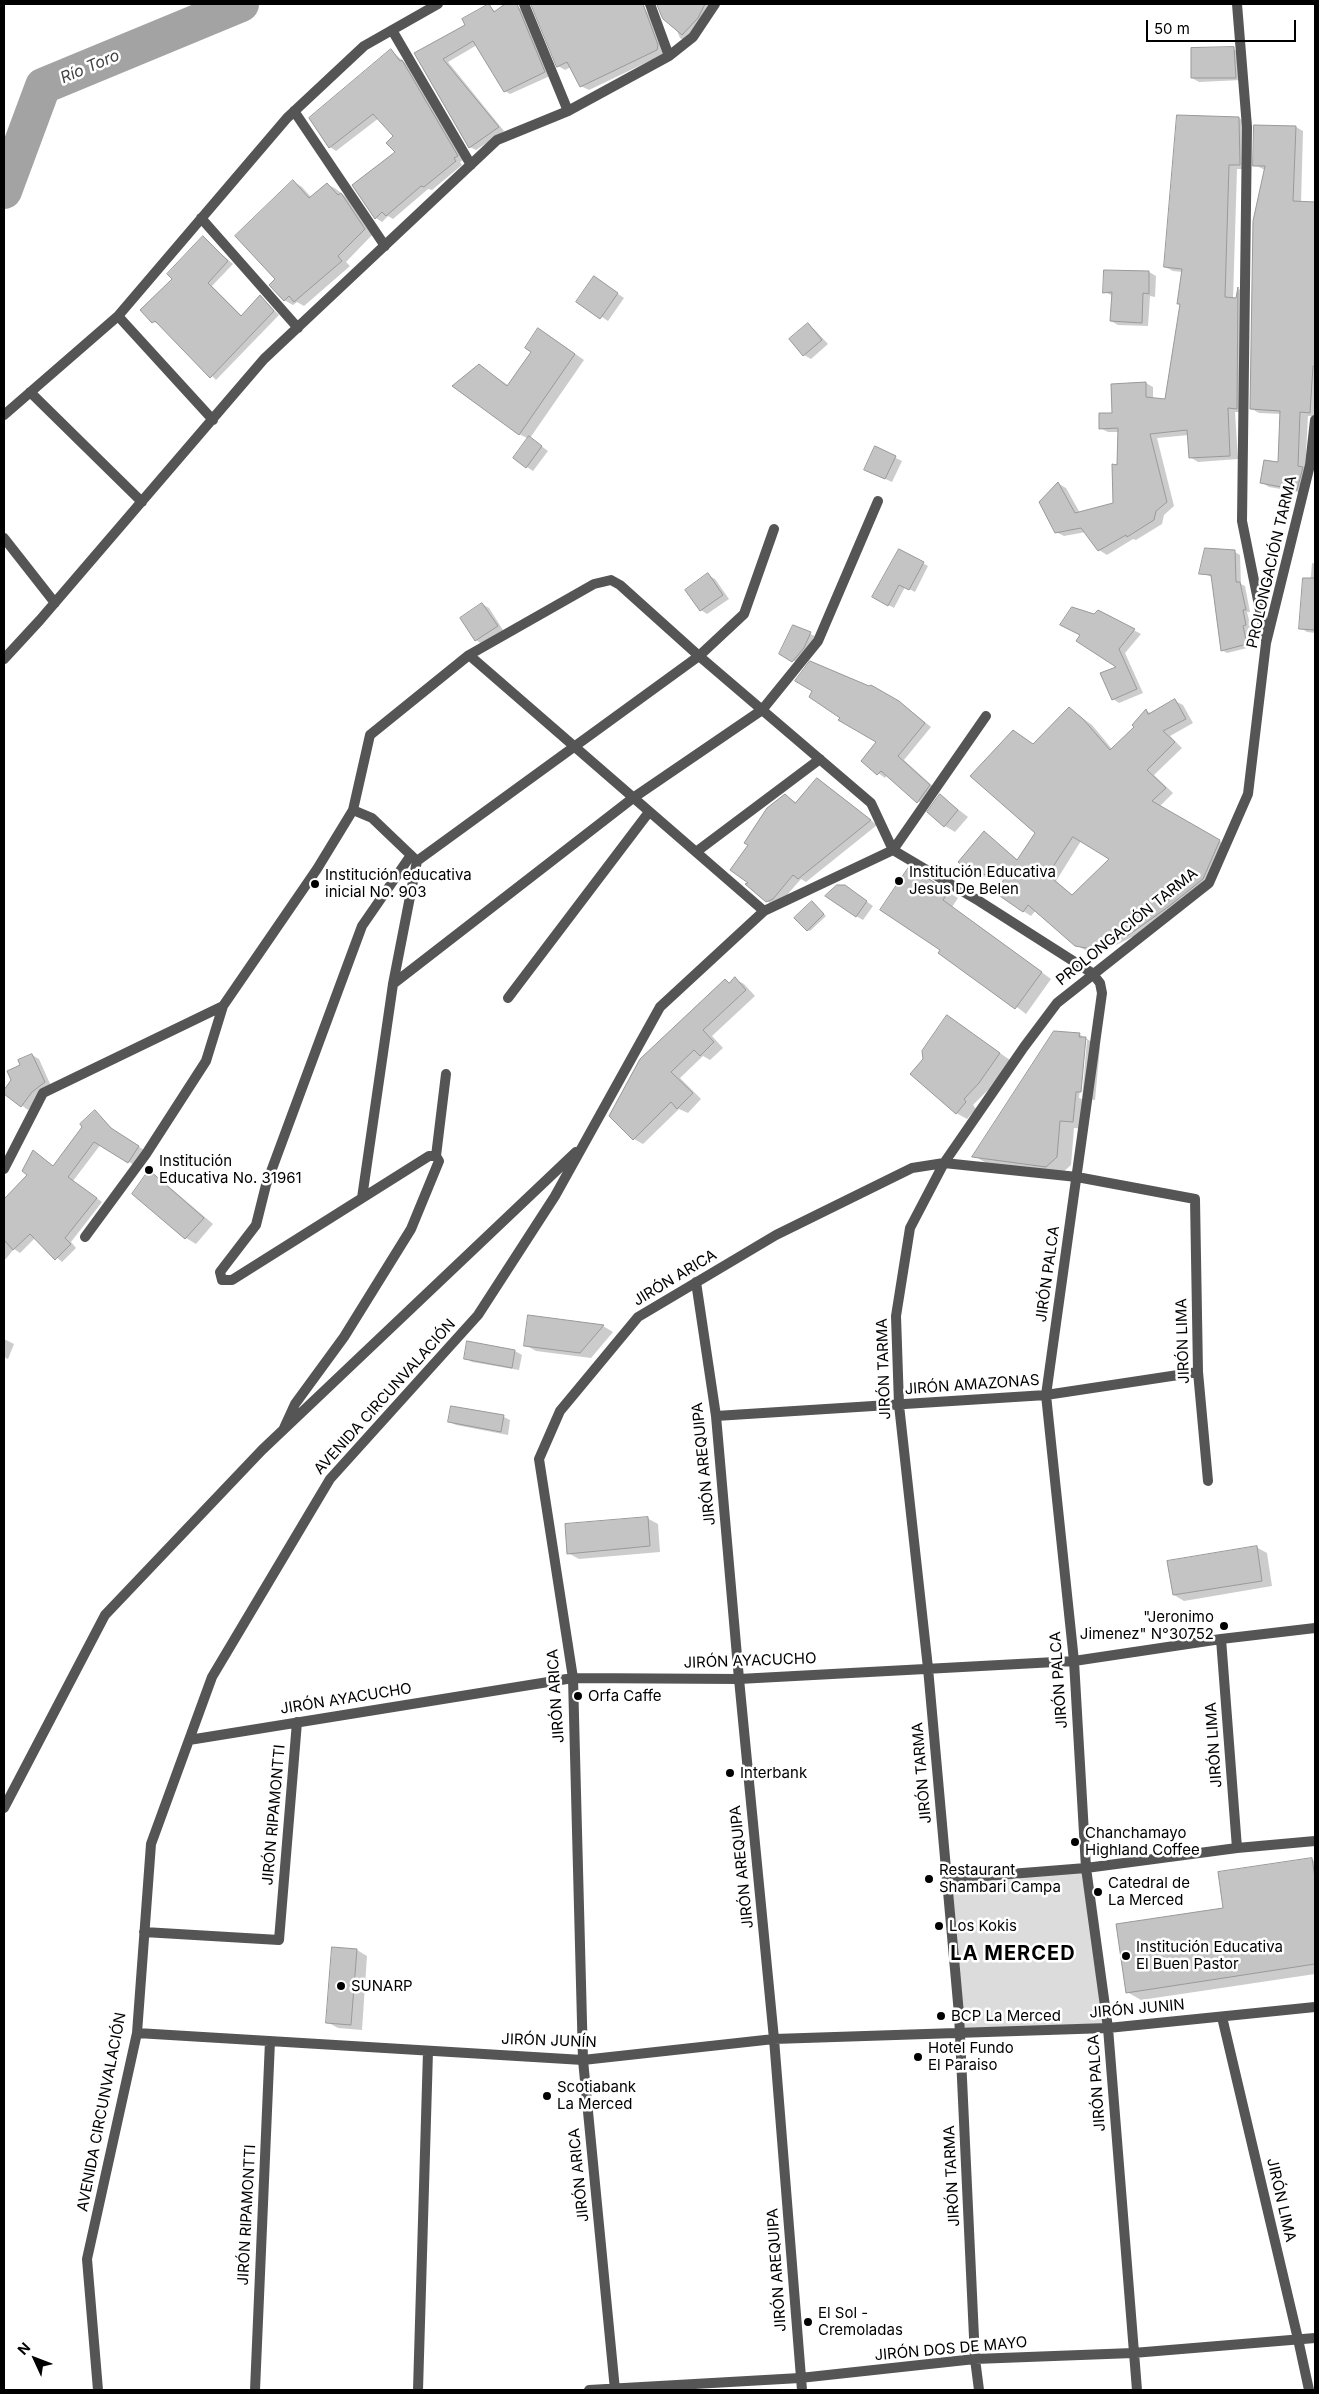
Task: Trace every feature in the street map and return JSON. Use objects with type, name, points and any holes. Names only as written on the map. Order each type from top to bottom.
[{"type":"street","points":[[4,415],[118,316],[294,111],[364,46],[438,4]]},
{"type":"street","points":[[524,4],[568,110]]},
{"type":"street","points":[[650,4],[669,56]]},
{"type":"street","points":[[4,659],[55,603],[264,360],[497,140],[568,110],[669,56],[693,37],[715,4]]},
{"type":"street","points":[[1237,4],[1247,127],[1242,521],[1266,643]]},
{"type":"street","points":[[392,30],[471,165]]},
{"type":"street","points":[[294,111],[385,246]]},
{"type":"street","points":[[202,218],[298,328]]},
{"type":"street","points":[[118,316],[212,420]]},
{"type":"street","points":[[30,392],[142,502]]},
{"type":"street","name":"PROLONGACIÓN TARMA","points":[[944,1163],[1024,1047],[1057,1003],[1092,973],[1209,883],[1248,794],[1266,643],[1310,465],[1315,420]]},
{"type":"street","points":[[393,984],[634,798],[762,710],[818,641],[878,501]]},
{"type":"street","points":[[436,1156],[429,1156],[232,1280],[222,1280],[220,1272],[256,1225],[266,1185],[362,926],[414,858],[574,747],[699,656],[744,614],[774,529]]},
{"type":"street","points":[[4,538],[55,603]]},
{"type":"street","points":[[85,1237],[146,1154],[206,1061],[223,1006],[316,869],[353,810],[370,735],[469,655],[594,584],[611,580],[620,585],[699,656],[871,803],[893,850],[979,901],[1092,973]]},
{"type":"street","points":[[469,655],[764,911]]},
{"type":"street","points":[[893,850],[986,716]]},
{"type":"street","points":[[696,852],[820,759]]},
{"type":"street","points":[[353,810],[372,818],[414,858]]},
{"type":"street","points":[[508,998],[649,812]]},
{"type":"street","name":"AVENIDA CIRCUNVALACIÓN","points":[[98,2390],[87,2260],[137,2033],[151,1844],[212,1676],[330,1479],[478,1315],[555,1196],[660,1007],[764,911],[893,850]]},
{"type":"street","points":[[362,1198],[393,984],[414,858]]},
{"type":"street","name":"JIRÓN PALCA","points":[[1092,973],[1100,983],[1102,992],[1046,1395],[1074,1661],[1086,1868],[1108,2028],[1137,2390]]},
{"type":"street","points":[[4,1169],[43,1092],[223,1006]]},
{"type":"street","points":[[284,1429],[295,1404],[344,1337],[411,1229],[439,1161],[436,1156],[446,1074]]},
{"type":"street","points":[[4,1808],[105,1615],[284,1429],[584,1144]]},
{"type":"street","name":"JIRÓN ARICA","points":[[615,2389],[583,2060],[573,1678],[539,1459],[560,1411],[638,1317],[776,1235],[912,1168],[944,1163],[1077,1177],[1195,1199]]},
{"type":"street","name":"JIRÓN TARMA","points":[[944,1163],[910,1228],[896,1316],[899,1404],[928,1668],[960,2033],[975,2359],[979,2390]]},
{"type":"street","name":"JIRÓN LIMA","points":[[1195,1199],[1198,1372],[1208,1481]]},
{"type":"street","name":"JIRÓN AREQUIPA","points":[[696,1282],[716,1416],[774,2039],[802,2390]]},
{"type":"street","name":"JIRÓN AMAZONAS","points":[[716,1416],[1046,1395],[1198,1372]]},
{"type":"street","name":"JIRÓN AYACUCHO","points":[[189,1740],[573,1678],[739,1679],[1074,1661],[1220,1639],[1315,1628]]},
{"type":"street","name":"JIRÓN LIMA","points":[[1220,1639],[1237,1848]]},
{"type":"street","name":"JIRÓN RIPAMONTTI","points":[[144,1932],[279,1940],[297,1722]]},
{"type":"street","points":[[947,1879],[1086,1868],[1237,1848],[1315,1841]]},
{"type":"street","name":"JIRÓN JUNIN","points":[[960,2033],[1108,2028],[1315,2006]]},
{"type":"street","name":"JIRÓN LIMA","points":[[1222,2017],[1309,2390]]},
{"type":"street","name":"JIRÓN JUNÍN","points":[[137,2033],[583,2060],[774,2039],[960,2033]]},
{"type":"street","name":"JIRÓN RIPAMONTTI","points":[[255,2390],[270,2041]]},
{"type":"street","points":[[418,2390],[428,2051]]},
{"type":"street","name":"JIRÓN DOS DE MAYO","points":[[589,2390],[800,2378],[975,2359],[1133,2353],[1315,2338]]},
{"type":"shaded area","points":[[1086,1868],[1108,2028],[960,2033],[947,1879]]},
{"type":"building","points":[[489,4],[494,12],[505,4],[517,4],[545,72],[504,92],[473,41],[443,59],[499,127],[469,148],[414,53],[465,25],[462,19]]},
{"type":"building","points":[[531,4],[643,4],[658,45],[657,50],[580,87],[567,62],[557,67]]},
{"type":"building","points":[[657,4],[705,4],[698,18],[682,35],[663,19]]},
{"type":"building","points":[[1234,47],[1236,78],[1191,78],[1191,48]]},
{"type":"building","points":[[391,49],[400,61],[402,60],[458,156],[454,158],[456,161],[424,187],[421,186],[386,216],[382,212],[375,219],[352,185],[395,152],[386,143],[393,136],[373,114],[329,148],[309,118]]},
{"type":"building","points":[[1177,115],[1239,117],[1240,165],[1229,165],[1225,297],[1236,298],[1238,287],[1237,409],[1228,408],[1230,456],[1189,458],[1187,430],[1150,434],[1167,502],[1156,511],[1154,520],[1127,537],[1126,535],[1098,551],[1081,528],[1055,533],[1039,502],[1058,482],[1075,513],[1113,503],[1112,464],[1117,465],[1118,428],[1099,429],[1099,413],[1112,413],[1111,384],[1146,382],[1146,397],[1165,399],[1180,304],[1177,304],[1182,269],[1164,267]]},
{"type":"building","points":[[1254,125],[1296,126],[1293,201],[1315,202],[1315,366],[1313,366],[1310,413],[1300,412],[1298,466],[1303,467],[1297,490],[1260,483],[1264,460],[1278,462],[1280,411],[1250,409],[1253,221],[1265,166],[1253,166]]},
{"type":"building","points":[[293,180],[309,198],[327,183],[338,195],[341,193],[365,229],[338,256],[342,261],[294,302],[289,296],[284,301],[269,285],[275,279],[235,236]]},
{"type":"building","points":[[203,236],[228,261],[208,283],[241,316],[260,295],[274,311],[210,378],[155,321],[152,323],[140,310],[172,279],[167,274]]},
{"type":"building","points":[[1104,270],[1149,271],[1149,294],[1143,293],[1142,323],[1110,321],[1112,292],[1103,293]]},
{"type":"building","points":[[594,276],[618,293],[600,319],[576,302]]},
{"type":"building","points":[[808,323],[822,340],[803,356],[789,339]]},
{"type":"building","points":[[538,328],[575,354],[519,435],[452,386],[479,364],[507,386],[531,352],[525,348]]},
{"type":"building","points":[[529,436],[542,446],[526,468],[513,458]]},
{"type":"building","points":[[875,446],[896,456],[885,479],[864,470]]},
{"type":"building","points":[[1205,548],[1235,550],[1236,582],[1240,582],[1246,610],[1243,610],[1246,625],[1243,626],[1247,644],[1221,651],[1211,575],[1199,574]]},
{"type":"building","points":[[899,549],[924,562],[909,590],[899,585],[888,606],[872,597]]},
{"type":"building","points":[[708,573],[723,595],[700,611],[685,590]]},
{"type":"building","points":[[1303,578],[1315,578],[1315,630],[1299,629]]},
{"type":"building","points":[[482,603],[498,626],[475,641],[460,618]]},
{"type":"building","points":[[1072,607],[1094,614],[1098,610],[1135,629],[1119,649],[1137,689],[1112,700],[1100,673],[1116,667],[1076,641],[1080,635],[1060,625]]},
{"type":"building","points":[[793,625],[811,632],[804,648],[792,662],[779,654]]},
{"type":"building","points":[[810,661],[869,686],[871,685],[899,701],[925,723],[898,756],[930,785],[917,803],[881,771],[877,775],[861,761],[876,742],[838,720],[840,718],[809,697],[812,691],[795,681]]},
{"type":"building","points":[[1175,699],[1186,719],[1163,731],[1175,742],[1147,770],[1166,788],[1152,801],[1220,840],[1203,879],[1168,907],[1127,936],[1124,932],[1092,949],[1075,946],[1028,905],[1023,912],[994,892],[1005,878],[970,872],[958,862],[984,831],[1017,860],[1035,833],[970,776],[1013,730],[1033,744],[1069,707],[1083,719],[1110,750],[1134,727],[1132,725],[1146,709],[1148,714]],"holes":[[[1073,837],[1109,859],[1072,895],[1048,875]]]},
{"type":"building","points":[[817,778],[871,820],[798,879],[793,875],[773,899],[766,902],[745,884],[748,883],[730,870],[748,845],[744,843],[767,808],[785,794],[795,803]]},
{"type":"building","points":[[940,794],[958,810],[944,827],[927,812]]},
{"type":"building","points":[[909,867],[949,891],[943,900],[1042,972],[1015,1009],[938,953],[940,950],[880,910]]},
{"type":"building","points":[[837,885],[845,885],[867,901],[856,917],[825,896]]},
{"type":"building","points":[[812,901],[824,914],[807,931],[794,918]]},
{"type":"building","points":[[735,977],[746,990],[703,1030],[714,1042],[700,1056],[694,1050],[671,1072],[693,1093],[677,1109],[671,1102],[633,1140],[609,1116],[640,1059],[725,979],[729,983]]},
{"type":"building","points":[[947,1015],[1000,1053],[979,1083],[964,1099],[966,1102],[956,1114],[910,1074],[923,1059],[922,1051]]},
{"type":"building","points":[[1054,1031],[1080,1033],[1079,1037],[1086,1037],[1081,1092],[1076,1092],[1073,1122],[1060,1121],[1057,1157],[1046,1167],[972,1157]]},
{"type":"building","points":[[32,1054],[45,1082],[32,1092],[21,1107],[4,1094],[4,1090],[11,1080],[7,1071],[20,1065],[18,1060]]},
{"type":"building","points":[[95,1110],[111,1128],[139,1146],[128,1163],[94,1142],[68,1177],[97,1198],[65,1238],[71,1244],[55,1260],[30,1234],[13,1250],[4,1240],[4,1199],[27,1175],[22,1171],[33,1150],[53,1166],[82,1127],[80,1124]]},
{"type":"building","points":[[149,1170],[204,1218],[185,1239],[132,1194]]},
{"type":"building","points":[[528,1315],[604,1325],[580,1353],[524,1346]]},
{"type":"building","points":[[467,1341],[515,1350],[512,1368],[464,1359]]},
{"type":"building","points":[[451,1406],[504,1415],[501,1432],[448,1422]]},
{"type":"building","points":[[648,1517],[650,1546],[567,1554],[565,1524]]},
{"type":"building","points":[[1257,1546],[1262,1581],[1173,1595],[1167,1561]]},
{"type":"building","points":[[1312,1858],[1315,1878],[1315,1964],[1126,1993],[1116,1924],[1223,1908],[1218,1872]]},
{"type":"building","name":"SUNARP","points":[[332,1947],[357,1949],[351,2025],[326,2023]]},
{"type":"waterway","name":"Río Toro","points":[[4,191],[43,86],[241,4]]},
{"type":"place","name":"Institución Educativa Jesus De Belen","points":[[899,881]]},
{"type":"place","name":"Institución educativa inicial No. 903","points":[[315,884]]},
{"type":"place","name":"Institución Educativa No. 31961","points":[[149,1170]]},
{"type":"place","name":"\"Jeronimo Jimenez\" N°30752","points":[[1224,1626]]},
{"type":"place","name":"Orfa Caffe","points":[[578,1696]]},
{"type":"place","name":"Interbank","points":[[730,1773]]},
{"type":"place","name":"Chanchamayo Highland Coffee","points":[[1075,1842]]},
{"type":"place","name":"Restaurant Shambari Campa","points":[[929,1879]]},
{"type":"place","name":"Catedral de La Merced","points":[[1098,1892]]},
{"type":"place","name":"Los Kokis","points":[[939,1926]]},
{"type":"place","name":"Institución Educativa El Buen Pastor","points":[[1126,1956]]},
{"type":"place","name":"SUNARP","points":[[341,1986]]},
{"type":"place","name":"BCP La Merced","points":[[941,2016]]},
{"type":"place","name":"Hotel Fundo El Paraiso","points":[[918,2057]]},
{"type":"place","name":"Scotiabank La Merced","points":[[547,2096]]},
{"type":"place","name":"El Sol - Cremoladas","points":[[808,2322]]},
{"type":"district","name":"LA MERCED","points":[[1013,1954]]}]
